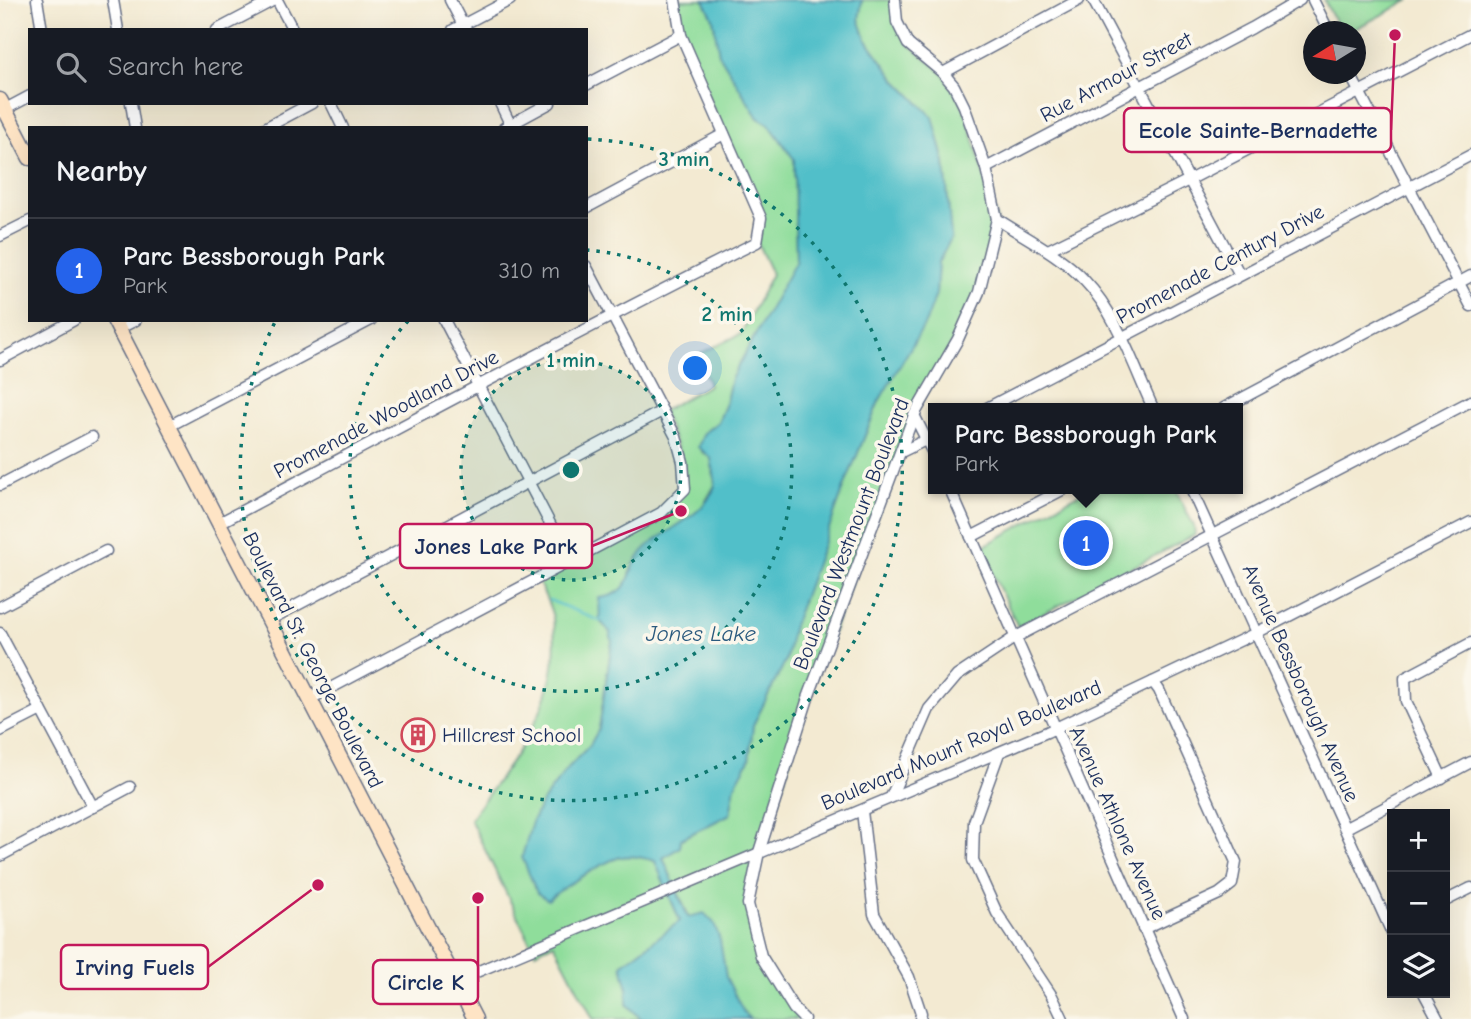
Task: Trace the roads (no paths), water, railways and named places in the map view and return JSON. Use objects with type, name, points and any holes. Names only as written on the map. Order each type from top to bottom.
[{"type":"main road","points":[[2,107],[28,154]]},
{"type":"main road","name":"Boulevard St. George Boulevard","points":[[116,325],[475,1019]]},
{"type":"street","points":[[37,0],[42,28]]},
{"type":"street","points":[[113,0],[118,28]]},
{"type":"street","points":[[221,28],[276,0],[292,28]]},
{"type":"street","points":[[450,0],[460,28],[510,0]]},
{"type":"street","points":[[588,207],[724,134],[681,35],[675,0]]},
{"type":"street","name":"Boulevard Westmount Boulevard","points":[[804,1019],[793,1009],[761,956],[748,904],[759,852],[808,698],[914,415],[958,339],[979,292],[997,219],[986,168],[964,106],[954,86],[943,73],[908,44],[897,22],[895,0]]},
{"type":"street","points":[[943,73],[1079,0]]},
{"type":"street","points":[[1093,0],[1240,275]]},
{"type":"street","name":"Rue Armour Street","points":[[986,168],[1300,0]]},
{"type":"street","points":[[1313,0],[1324,21]]},
{"type":"street","points":[[1048,250],[1471,34]]},
{"type":"street","points":[[588,84],[681,35]]},
{"type":"street","points":[[1356,84],[1471,306]]},
{"type":"street","points":[[2,107],[28,97]]},
{"type":"street","points":[[131,105],[135,126]]},
{"type":"street","points":[[269,126],[308,105]]},
{"type":"street","points":[[332,105],[342,126]]},
{"type":"street","points":[[501,105],[509,126]]},
{"type":"street","points":[[511,126],[548,105]]},
{"type":"street","name":"Promenade Woodland Drive","points":[[219,523],[480,387],[612,314],[757,242],[761,218],[724,134]]},
{"type":"street","name":"Promenade Century Drive","points":[[998,403],[1471,155]]},
{"type":"street","points":[[997,219],[1048,250],[1085,280],[1114,319],[1151,403]]},
{"type":"street","points":[[0,236],[28,222]]},
{"type":"street","points":[[310,699],[661,513],[685,489],[683,462],[676,437],[588,269]]},
{"type":"street","points":[[1233,403],[1471,276]]},
{"type":"street","points":[[0,360],[70,322]]},
{"type":"street","points":[[169,426],[367,322]]},
{"type":"street","points":[[445,322],[570,562]]},
{"type":"street","points":[[891,797],[929,709],[957,676],[1014,638],[1471,401]]},
{"type":"street","points":[[269,620],[662,411]]},
{"type":"street","points":[[914,415],[928,434]]},
{"type":"street","points":[[0,485],[92,437]]},
{"type":"street","points":[[901,452],[928,438]]},
{"type":"street","name":"Avenue Athlone Avenue","points":[[952,494],[1184,1019]]},
{"type":"street","points":[[971,537],[1054,494]]},
{"type":"street","name":"Avenue Bessborough Avenue","points":[[1193,494],[1387,920]]},
{"type":"street","name":"Boulevard Mount Royal Boulevard","points":[[455,981],[1055,728],[1257,632],[1471,522]]},
{"type":"street","points":[[0,607],[106,551]]},
{"type":"street","points":[[0,633],[93,807]]},
{"type":"street","points":[[1442,778],[1406,701],[1405,678],[1471,643]]},
{"type":"street","points":[[1143,929],[1219,894],[1232,884],[1236,862],[1153,682]]},
{"type":"street","points":[[0,731],[41,710]]},
{"type":"street","points":[[999,753],[974,822],[973,860],[997,913],[1052,996],[1063,1019]]},
{"type":"street","points":[[1346,828],[1471,762]]},
{"type":"street","points":[[0,856],[130,788]]},
{"type":"street","points":[[862,811],[874,914],[909,977],[921,1013],[920,1019]]},
{"type":"street","points":[[1450,898],[1471,888]]},
{"type":"street","points":[[1427,998],[1438,1019]]},
{"type":"water","name":"Jones Lake","points":[[704,0],[862,0],[859,19],[866,39],[896,80],[933,117],[945,163],[951,238],[938,263],[936,294],[926,322],[879,401],[846,482],[792,629],[786,660],[753,725],[749,760],[735,785],[730,814],[681,839],[680,847],[663,858],[688,917],[704,913],[714,923],[720,940],[726,977],[744,1013],[750,1019],[641,1019],[627,1004],[627,985],[622,965],[680,921],[655,861],[630,856],[614,859],[548,900],[537,893],[522,857],[532,822],[542,802],[590,745],[599,729],[612,642],[610,632],[600,621],[599,598],[611,596],[625,586],[635,563],[647,547],[696,512],[711,495],[715,482],[711,458],[698,447],[704,433],[718,422],[731,379],[796,261],[794,159],[769,124],[758,118],[719,54],[713,18]]},
{"type":"waterway","points":[[549,600],[600,621]]},
{"type":"place","name":"Ecole Sainte-Bernadette","points":[[1395,35]]},
{"type":"place","name":"Jones Lake Park","points":[[681,511]]},
{"type":"place","name":"Parc Bessborough Park","points":[[1086,543]]},
{"type":"place","name":"Hillcrest School","points":[[418,735]]},
{"type":"place","name":"Irving Fuels","points":[[318,885]]},
{"type":"place","name":"Circle K","points":[[478,898]]}]
